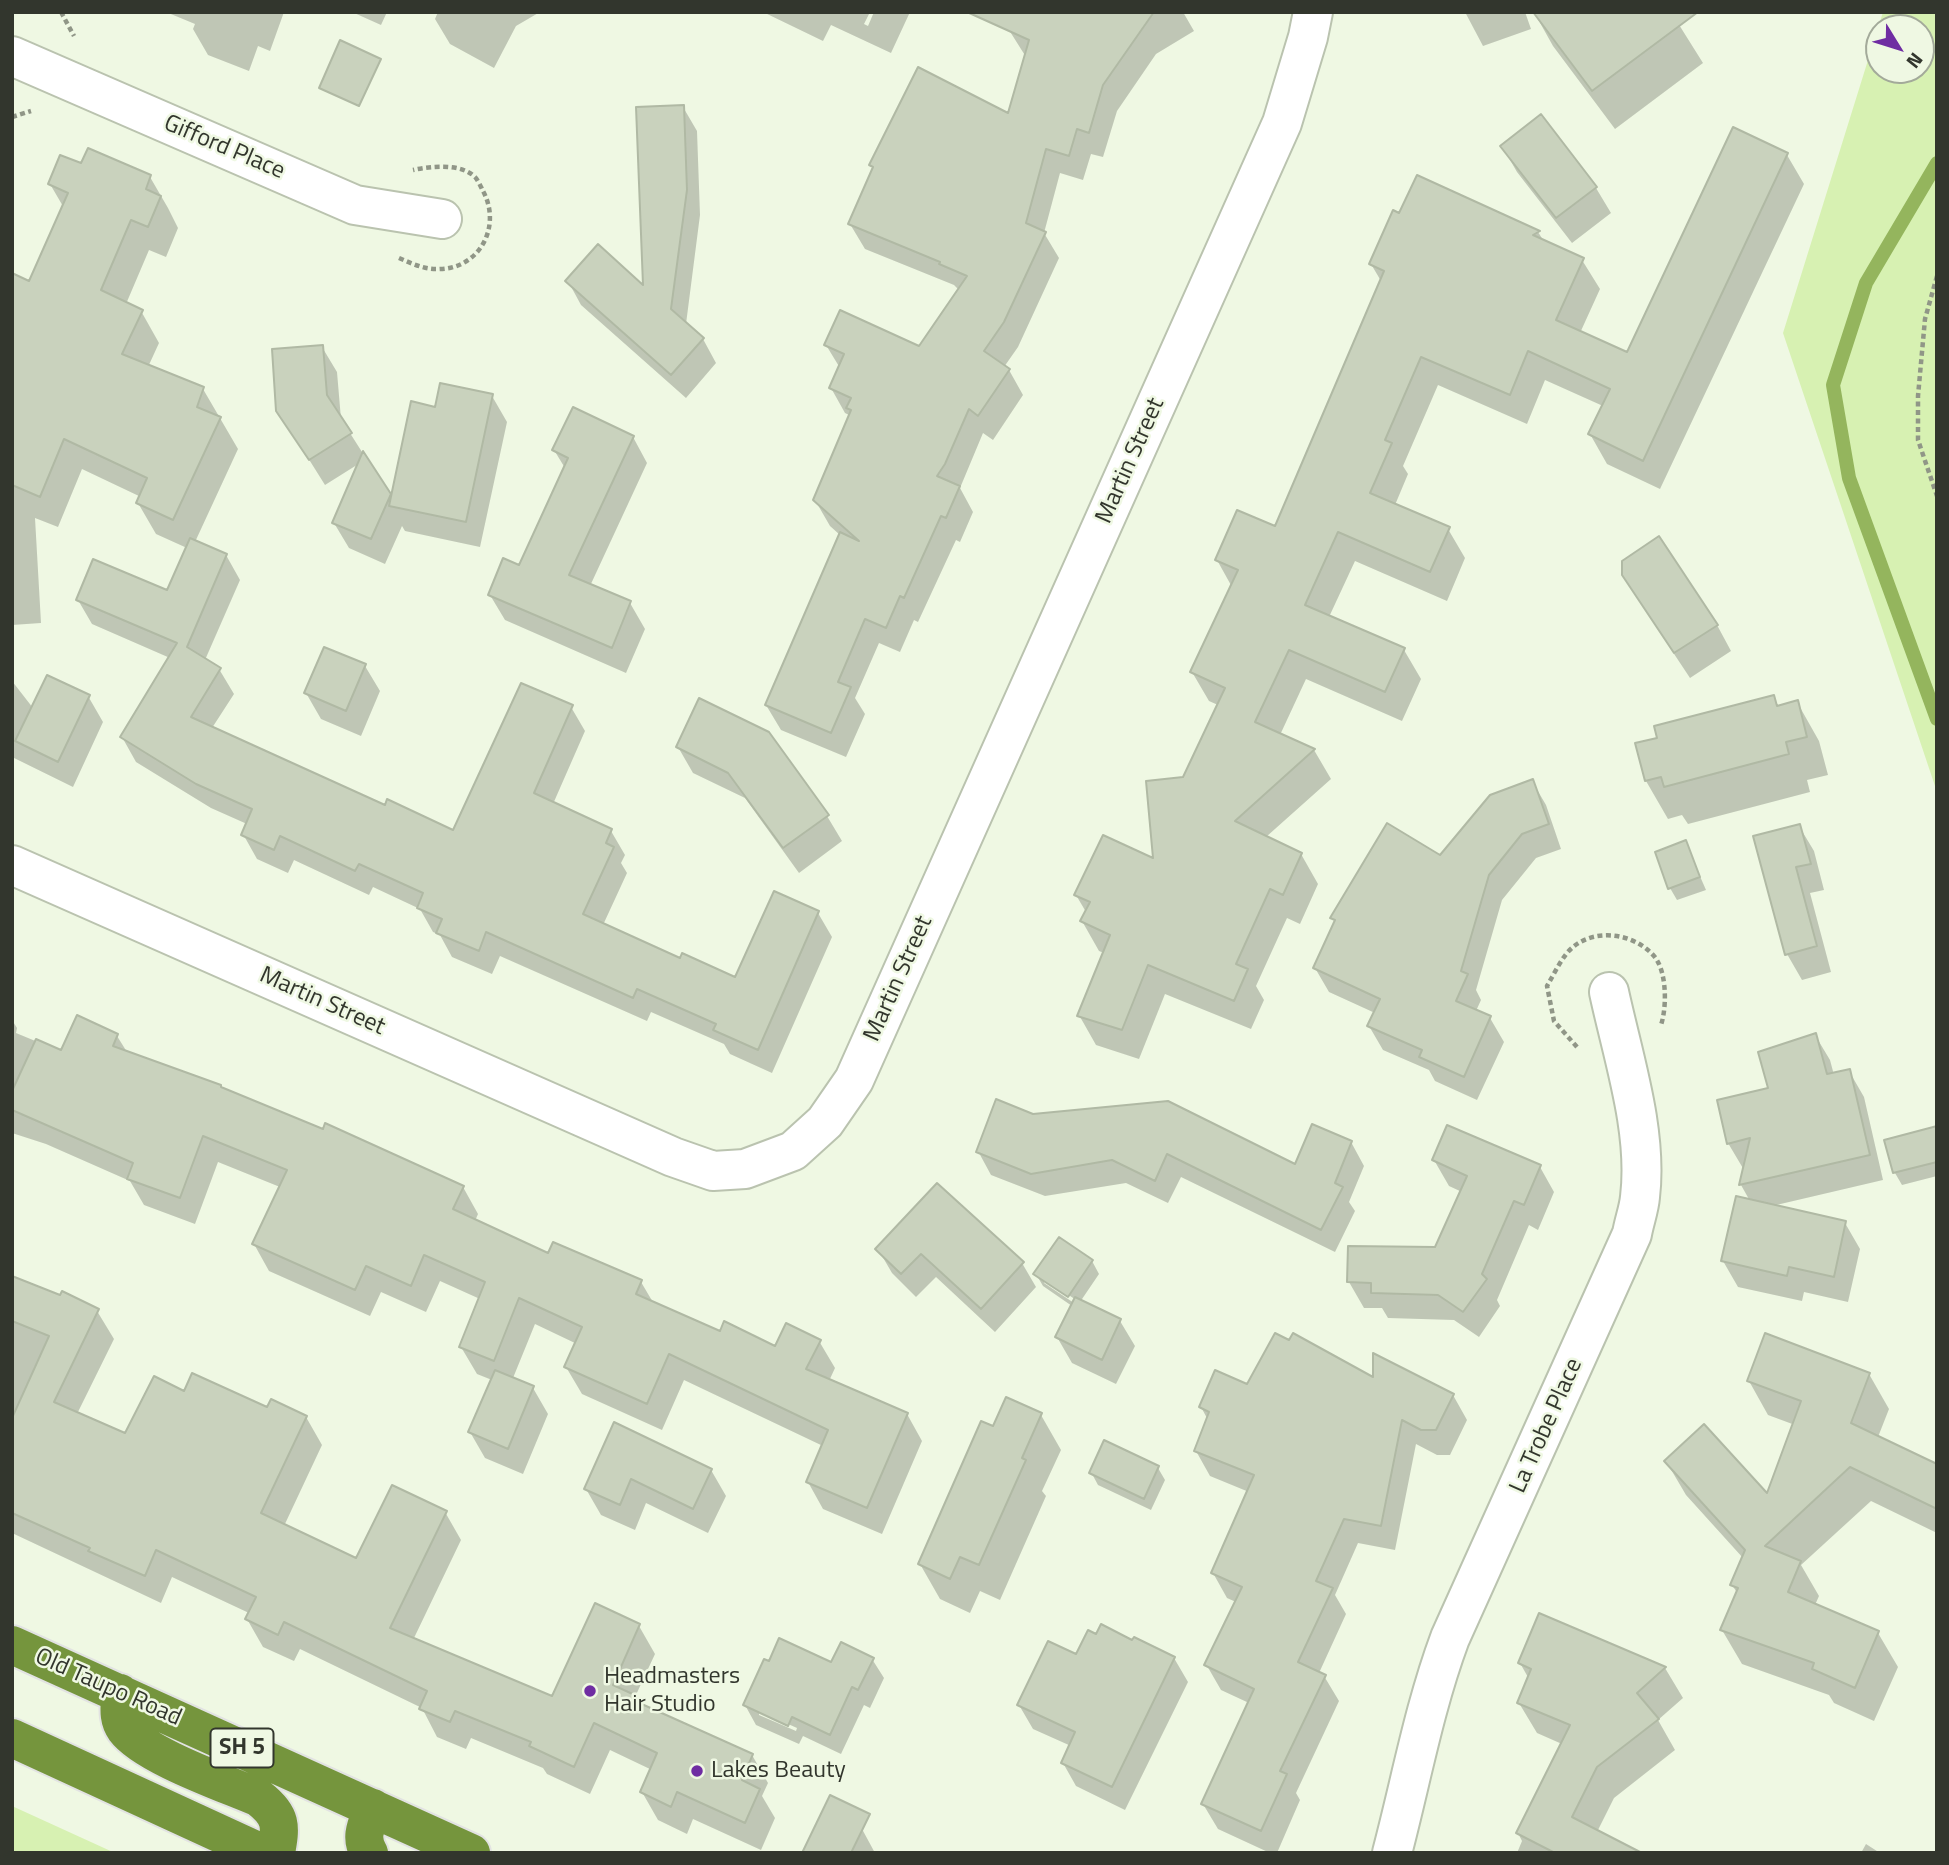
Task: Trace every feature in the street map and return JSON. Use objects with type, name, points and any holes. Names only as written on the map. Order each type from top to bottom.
[{"type":"highway","name":"Old Taupo Road","points":[[12,1645],[471,1853]]},
{"type":"highway","points":[[120,1693],[119,1716],[125,1729],[141,1743],[259,1798],[272,1808],[279,1819],[276,1853]]},
{"type":"highway","points":[[12,1738],[262,1853]]},
{"type":"highway","points":[[369,1853],[364,1846],[363,1832],[373,1808]]},
{"type":"street","name":"Martin Street","points":[[12,865],[673,1157],[713,1171],[745,1169],[793,1151],[825,1122],[854,1080],[1282,123],[1313,12]]},
{"type":"street","name":"Gifford Place","points":[[12,56],[355,205],[442,219]]},
{"type":"street","name":"La Trobe Place","points":[[1392,1853],[1434,1680],[1450,1638],[1632,1234],[1640,1197],[1642,1154],[1609,992]]},
{"type":"path","points":[[1937,276],[1925,319],[1918,396],[1918,440],[1937,496]]},
{"type":"path","points":[[1583,1054],[1554,1021],[1547,986],[1567,952],[1587,939],[1606,934]]},
{"type":"green space","points":[[1883,12],[1937,12],[1937,792],[1783,333],[1865,70],[1865,84],[1935,84],[1935,14]]},
{"type":"green space","points":[[12,1806],[115,1853],[12,1853]]},
{"type":"building","points":[[967,12],[1154,12],[1103,85],[1089,133],[1077,129],[1069,156],[1046,149],[1026,223],[1046,232],[1004,322],[984,351],[1010,369],[978,416],[969,409],[937,476],[960,486],[946,518],[941,516],[904,598],[900,596],[886,628],[865,619],[838,682],[851,687],[831,733],[765,705],[840,532],[859,541],[813,500],[851,410],[846,408],[851,398],[829,388],[844,354],[824,345],[840,310],[919,346],[967,276],[848,224],[873,167],[869,165],[918,67],[1008,113],[1029,40]]},
{"type":"building","points":[[1533,12],[1698,12],[1592,91]]},
{"type":"building","points":[[340,40],[381,59],[359,106],[319,88]]},
{"type":"building","points":[[684,105],[687,190],[671,309],[704,338],[671,375],[565,281],[598,244],[643,285],[636,107]]},
{"type":"building","points":[[1541,114],[1597,187],[1556,218],[1500,146]]},
{"type":"building","points":[[1733,127],[1788,153],[1643,461],[1588,434],[1610,389],[1528,351],[1510,395],[1421,357],[1385,440],[1392,443],[1370,493],[1450,527],[1430,572],[1338,532],[1305,605],[1405,648],[1385,692],[1289,650],[1255,722],[1315,749],[1235,821],[1302,853],[1283,895],[1270,889],[1236,964],[1248,969],[1234,1001],[1148,965],[1122,1030],[1077,1016],[1110,935],[1080,921],[1090,902],[1074,895],[1103,835],[1153,858],[1146,781],[1183,777],[1225,688],[1190,672],[1238,570],[1215,560],[1237,510],[1275,526],[1384,271],[1369,264],[1393,210],[1399,213],[1417,175],[1540,231],[1533,235],[1584,258],[1556,320],[1627,352]]},
{"type":"building","points":[[88,148],[151,175],[146,189],[161,196],[148,227],[131,220],[101,290],[143,310],[122,354],[204,387],[197,407],[221,417],[173,520],[136,503],[147,478],[64,439],[40,497],[12,485],[12,273],[29,281],[68,193],[48,184],[60,155],[81,163]]},
{"type":"building","points":[[323,345],[327,395],[352,433],[309,460],[276,411],[272,349]]},
{"type":"building","points":[[440,383],[493,394],[466,522],[389,506],[411,401],[435,407]]},
{"type":"building","points":[[573,407],[634,436],[569,575],[631,601],[612,648],[488,595],[503,558],[519,565],[568,458],[552,450]]},
{"type":"building","points":[[363,451],[391,494],[371,539],[332,523]]},
{"type":"building","points":[[1659,536],[1718,625],[1674,653],[1622,575],[1622,561]]},
{"type":"building","points":[[190,538],[227,554],[187,647],[221,668],[191,717],[385,805],[387,799],[453,830],[521,683],[573,705],[534,793],[612,829],[606,843],[614,847],[583,914],[680,958],[682,953],[735,977],[774,891],[819,911],[758,1050],[713,1030],[716,1024],[637,989],[633,998],[486,932],[479,951],[436,933],[442,919],[417,908],[423,893],[359,864],[355,871],[280,836],[274,850],[241,835],[252,809],[196,784],[120,737],[177,643],[76,600],[93,559],[167,590]]},
{"type":"building","points":[[324,647],[366,664],[346,711],[304,693]]},
{"type":"building","points":[[47,675],[90,695],[58,762],[15,741]]},
{"type":"building","points":[[1774,695],[1777,706],[1798,700],[1807,737],[1786,742],[1789,754],[1664,787],[1661,777],[1645,781],[1635,743],[1657,738],[1654,726]]},
{"type":"building","points":[[699,698],[769,732],[829,815],[783,848],[728,773],[676,747]]},
{"type":"building","points":[[1533,779],[1549,824],[1522,834],[1489,875],[1461,971],[1468,974],[1456,1001],[1491,1016],[1464,1077],[1419,1057],[1422,1050],[1367,1026],[1380,999],[1313,968],[1335,920],[1330,918],[1387,823],[1440,855],[1490,795]]},
{"type":"building","points":[[1800,824],[1811,864],[1796,867],[1817,946],[1785,955],[1753,836]]},
{"type":"building","points":[[1686,840],[1700,877],[1668,889],[1655,852]]},
{"type":"building","points":[[77,1015],[118,1034],[113,1046],[221,1085],[323,1129],[325,1123],[464,1186],[453,1209],[548,1253],[553,1242],[642,1280],[636,1294],[720,1331],[724,1321],[775,1346],[786,1323],[821,1340],[806,1369],[908,1413],[867,1508],[806,1482],[828,1430],[669,1354],[647,1404],[564,1367],[582,1327],[519,1298],[494,1361],[459,1347],[485,1282],[424,1255],[411,1286],[366,1266],[355,1290],[252,1244],[287,1170],[203,1136],[180,1198],[127,1179],[133,1163],[12,1110],[12,1091],[36,1039],[61,1050]]},
{"type":"building","points":[[1816,1033],[1827,1074],[1850,1069],[1870,1155],[1739,1185],[1750,1138],[1727,1144],[1717,1100],[1768,1088],[1758,1052]]},
{"type":"building","points":[[996,1099],[1033,1114],[1168,1101],[1295,1164],[1312,1124],[1352,1141],[1335,1183],[1343,1187],[1321,1230],[1167,1154],[1155,1181],[1112,1160],[1031,1174],[976,1152]]},
{"type":"building","points":[[1447,1125],[1541,1165],[1524,1205],[1514,1201],[1482,1274],[1487,1279],[1463,1312],[1438,1295],[1371,1293],[1371,1283],[1347,1282],[1348,1246],[1435,1247],[1467,1176],[1432,1160]]},
{"type":"building","points":[[1937,1126],[1937,1162],[1893,1173],[1884,1140]]},
{"type":"building","points":[[937,1183],[1024,1262],[981,1309],[921,1254],[901,1274],[875,1249]]},
{"type":"building","points":[[1736,1196],[1846,1221],[1834,1277],[1789,1267],[1787,1276],[1721,1261]]},
{"type":"building","points":[[1059,1237],[1093,1260],[1068,1297],[1033,1274]]},
{"type":"building","points":[[12,1276],[60,1295],[62,1291],[99,1309],[54,1402],[125,1433],[154,1376],[184,1391],[192,1373],[267,1407],[271,1399],[307,1416],[261,1513],[356,1558],[392,1485],[447,1511],[390,1628],[552,1696],[595,1603],[640,1624],[613,1685],[637,1696],[635,1701],[753,1754],[742,1780],[760,1789],[745,1823],[677,1792],[671,1807],[640,1792],[657,1753],[594,1723],[574,1767],[529,1746],[531,1742],[455,1711],[450,1722],[419,1709],[427,1691],[284,1622],[278,1635],[245,1619],[256,1597],[156,1550],[145,1576],[12,1513],[12,1418],[49,1336],[12,1321]]},
{"type":"building","points":[[1075,1297],[1121,1319],[1102,1360],[1055,1337]]},
{"type":"building","points":[[1275,1333],[1289,1340],[1293,1333],[1373,1377],[1373,1353],[1454,1394],[1436,1430],[1421,1430],[1402,1420],[1381,1526],[1344,1519],[1316,1581],[1333,1588],[1298,1662],[1326,1675],[1280,1771],[1287,1774],[1261,1831],[1201,1804],[1254,1689],[1204,1665],[1242,1587],[1211,1573],[1254,1475],[1194,1451],[1209,1412],[1199,1407],[1215,1370],[1247,1384]]},
{"type":"building","points":[[1765,1333],[1870,1373],[1851,1423],[1937,1464],[1937,1509],[1850,1467],[1765,1546],[1801,1561],[1788,1592],[1879,1631],[1855,1688],[1812,1669],[1814,1663],[1720,1630],[1738,1588],[1730,1585],[1745,1550],[1664,1461],[1704,1424],[1767,1493],[1801,1401],[1747,1381]]},
{"type":"building","points":[[495,1370],[534,1386],[508,1449],[468,1432]]},
{"type":"building","points":[[1006,1397],[1042,1413],[1022,1458],[1026,1460],[979,1565],[960,1557],[950,1579],[918,1564],[981,1421],[993,1426]]},
{"type":"building","points":[[614,1422],[712,1469],[693,1509],[631,1479],[620,1505],[584,1489]]},
{"type":"building","points":[[1104,1440],[1159,1466],[1144,1499],[1089,1473]]},
{"type":"building","points":[[1539,1613],[1666,1667],[1637,1693],[1659,1719],[1597,1767],[1572,1817],[1642,1853],[1555,1853],[1516,1833],[1570,1725],[1517,1703],[1531,1669],[1518,1663]]},
{"type":"building","points":[[1101,1624],[1175,1657],[1112,1787],[1061,1763],[1075,1732],[1017,1705],[1048,1641],[1076,1654],[1088,1630],[1096,1634]]},
{"type":"building","points":[[779,1638],[831,1662],[841,1642],[874,1658],[858,1690],[852,1687],[830,1735],[792,1717],[788,1726],[743,1705],[764,1659],[769,1661]]},
{"type":"building","points":[[830,1795],[870,1814],[851,1853],[802,1853]]},
{"type":"waterway","points":[[1937,163],[1866,283],[1833,385],[1849,478],[1937,719]]},
{"type":"place","name":"Headmasters Hair Studio","points":[[590,1691]]},
{"type":"place","name":"Lakes Beauty","points":[[697,1771]]}]
